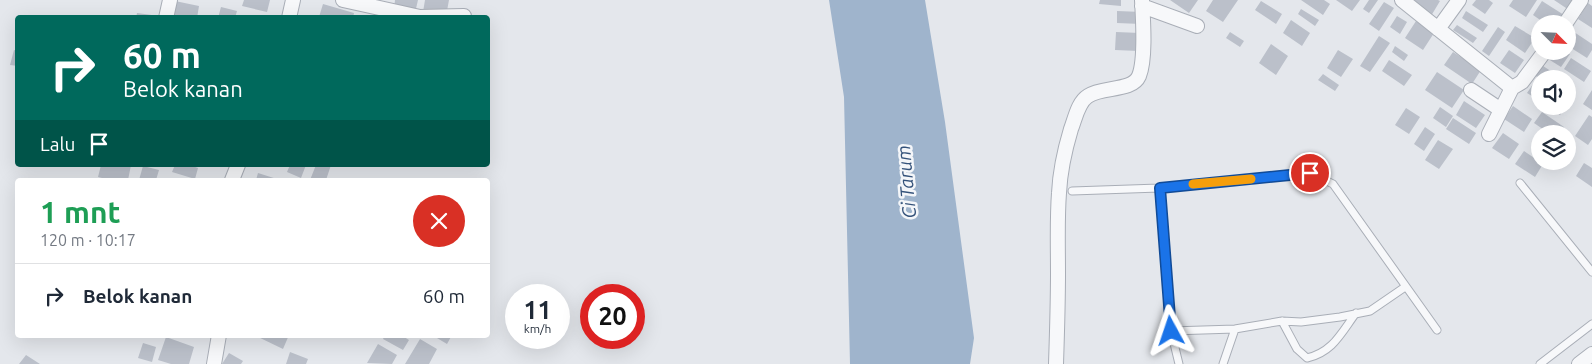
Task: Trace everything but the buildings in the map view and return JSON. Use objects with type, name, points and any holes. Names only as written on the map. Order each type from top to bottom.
[{"type":"street","points":[[167,15],[170,0]]},
{"type":"street","points":[[290,15],[293,0]]},
{"type":"street","points":[[343,0],[415,15]]},
{"type":"street","points":[[1402,0],[1512,88]]},
{"type":"street","points":[[1438,29],[1460,0]]},
{"type":"street","points":[[1571,15],[1581,0]]},
{"type":"street","points":[[1056,364],[1059,191],[1071,130],[1081,104],[1088,96],[1109,88],[1127,86],[1134,83],[1139,76],[1143,62],[1142,3],[1197,26]]},
{"type":"street","points":[[1489,134],[1512,88],[1522,82],[1538,60]]},
{"type":"street","points":[[1471,90],[1501,110]]},
{"type":"street","points":[[214,364],[218,338]]},
{"type":"street","points":[[1579,364],[1592,354]]},
{"type":"lane","points":[[1072,191],[1160,188],[1310,173],[1333,184],[1437,330]]},
{"type":"lane","points":[[1520,183],[1592,272]]},
{"type":"lane","points":[[1160,188],[1171,331],[1179,364]]},
{"type":"lane","points":[[1171,331],[1235,329],[1282,321],[1301,322],[1370,311],[1405,287]]},
{"type":"lane","points":[[1282,321],[1297,349],[1307,358],[1316,356],[1331,348],[1356,313]]},
{"type":"lane","points":[[1540,364],[1592,324]]},
{"type":"lane","points":[[1224,364],[1235,329]]},
{"type":"water","name":"Ci Tarum","points":[[829,0],[925,0],[945,122],[974,338],[970,364],[850,364],[844,97]]},
{"type":"slow traffic","points":[[1193,184],[1251,179]]},
{"type":"route","points":[[1171,331],[1160,188],[1310,173]]}]
